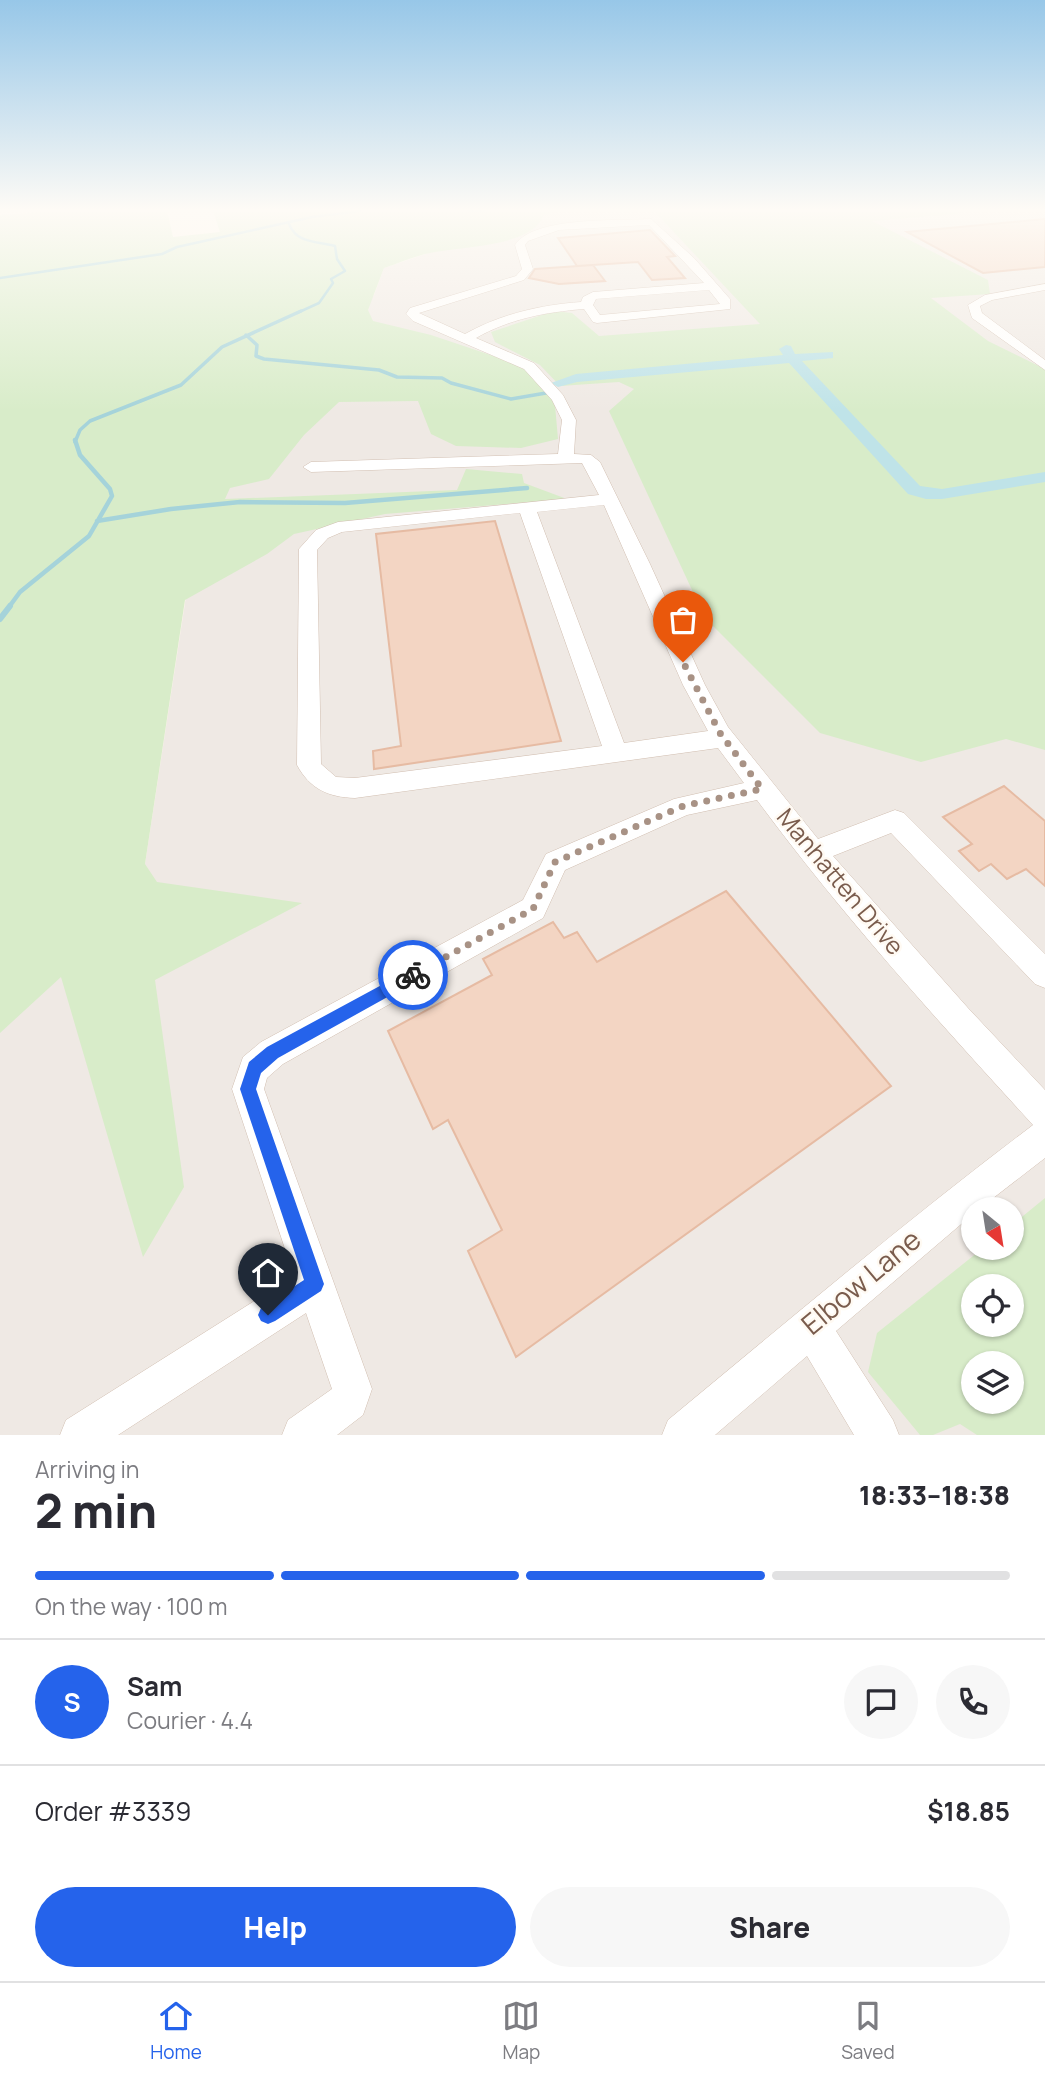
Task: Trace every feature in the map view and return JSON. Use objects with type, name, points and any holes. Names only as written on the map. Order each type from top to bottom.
[{"type":"street","points":[[311,467],[517,459],[565,460],[569,420],[558,398],[529,366],[412,314],[421,307],[520,278]]},
{"type":"street","points":[[705,278],[711,286],[726,306],[597,319],[587,305],[589,297],[603,294],[711,286]]},
{"type":"street","points":[[1045,287],[989,297],[974,305],[976,315],[988,327],[1045,366]]},
{"type":"street","points":[[467,338],[483,328],[552,307],[587,305]]},
{"type":"street","name":"Manhatten Drive","points":[[565,460],[585,458],[592,461],[596,467],[608,499],[641,564],[699,697],[724,738],[813,852],[957,1019],[1045,1114]]},
{"type":"street","points":[[608,499],[338,527],[313,541],[308,549],[307,598],[309,765],[316,777],[332,788],[355,788],[724,738]]},
{"type":"street","points":[[527,508],[616,753]]},
{"type":"street","points":[[303,1435],[349,1401],[352,1389],[248,1089],[254,1068],[272,1053],[533,909],[555,862],[683,806],[762,789]]},
{"type":"street","points":[[813,852],[895,820],[1045,974]]},
{"type":"street","name":"Elbow Lane","points":[[683,1435],[940,1217],[1045,1137]]},
{"type":"street","points":[[80,1435],[315,1284]]},
{"type":"street","points":[[810,1325],[878,1435]]},
{"type":"shaded area","points":[[380,278],[1045,278],[1045,1435],[0,1435],[0,889],[145,864],[198,518],[374,295]]},
{"type":"green space","points":[[0,278],[380,278],[368,310],[373,321],[431,335],[523,366],[544,387],[555,405],[558,439],[521,448],[456,446],[431,434],[418,401],[339,402],[304,435],[269,479],[230,488],[225,499],[457,490],[466,469],[522,474],[524,483],[567,499],[385,514],[294,534],[267,554],[185,600],[145,864],[157,882],[302,903],[155,980],[184,1187],[143,1257],[61,977],[0,1033]]},
{"type":"green space","points":[[717,278],[988,280],[990,294],[931,298],[988,341],[1045,369],[1045,750],[1006,739],[921,762],[820,733],[705,618],[609,411],[634,389],[619,382],[560,386],[540,365],[495,342],[491,332],[554,311],[572,313],[599,336],[760,324]]},
{"type":"green space","points":[[1045,1198],[1045,1435],[977,1435],[960,1424],[933,1435],[920,1435],[868,1372],[877,1333],[968,1260],[1024,1260],[1024,1215]]},
{"type":"building","points":[[529,278],[603,278],[605,281],[559,284]]},
{"type":"building","points":[[650,278],[685,278],[652,280]]},
{"type":"building","points":[[495,521],[561,741],[374,769],[373,751],[401,746],[376,534]]},
{"type":"building","points":[[1004,786],[1045,821],[1045,886],[1026,869],[1007,879],[991,864],[979,871],[959,851],[972,844],[943,817]]},
{"type":"building","points":[[726,891],[891,1086],[516,1357],[468,1251],[502,1230],[448,1120],[433,1129],[388,1031],[492,975],[483,959],[553,922],[564,938],[577,932],[597,962]]},
{"type":"waterway","points":[[297,313],[319,303],[333,283],[333,278]]},
{"type":"waterway","points":[[247,336],[301,311]]},
{"type":"waterway","points":[[75,441],[80,430],[90,421],[181,385],[222,347],[247,336]]},
{"type":"waterway","points":[[247,336],[257,345],[256,356],[264,359],[379,370],[397,377],[442,378],[451,383],[511,399],[546,393]]},
{"type":"waterway","points":[[786,349],[792,358]]},
{"type":"waterway","points":[[792,358],[828,355]]},
{"type":"waterway","points":[[558,383],[576,378],[792,358]]},
{"type":"waterway","points":[[792,358],[914,490],[926,494],[942,494],[1045,477]]},
{"type":"waterway","points":[[75,441],[80,455],[110,489],[112,496],[98,521]]},
{"type":"waterway","points":[[98,521],[171,509],[240,502],[345,503],[527,488]]},
{"type":"waterway","points":[[9,607],[20,592],[89,536],[98,521]]},
{"type":"waterway","points":[[0,619],[10,606]]},
{"type":"way so far","points":[[413,975],[533,909],[555,862],[671,810],[762,789],[705,709],[683,662]]},
{"type":"route","points":[[268,1315],[315,1284],[248,1089],[254,1068],[272,1053],[413,975]]}]
